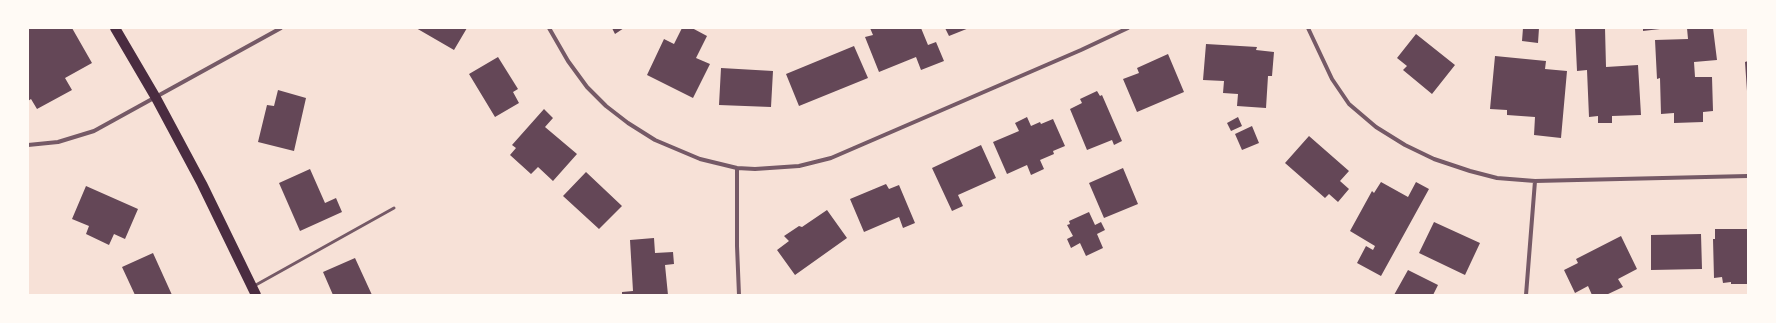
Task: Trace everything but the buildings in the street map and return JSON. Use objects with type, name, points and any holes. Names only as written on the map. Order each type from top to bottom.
[{"type":"main road","points":[[115,28],[156,98],[206,190],[254,291]]},
{"type":"street","points":[[28,145],[58,142],[76,138],[115,120],[281,28]]},
{"type":"street","points":[[549,28],[568,61],[588,87],[606,106],[628,123],[655,140],[700,159],[737,168],[755,169],[785,167],[812,163],[831,158],[1081,50],[1128,28]]},
{"type":"street","points":[[1308,28],[1332,80],[1349,104],[1376,127],[1405,145],[1434,159],[1497,178],[1535,181],[1748,176]]},
{"type":"street","points":[[737,168],[737,246],[739,295]]},
{"type":"street","points":[[1526,295],[1535,181]]},
{"type":"lane","points":[[254,291],[394,208]]}]
